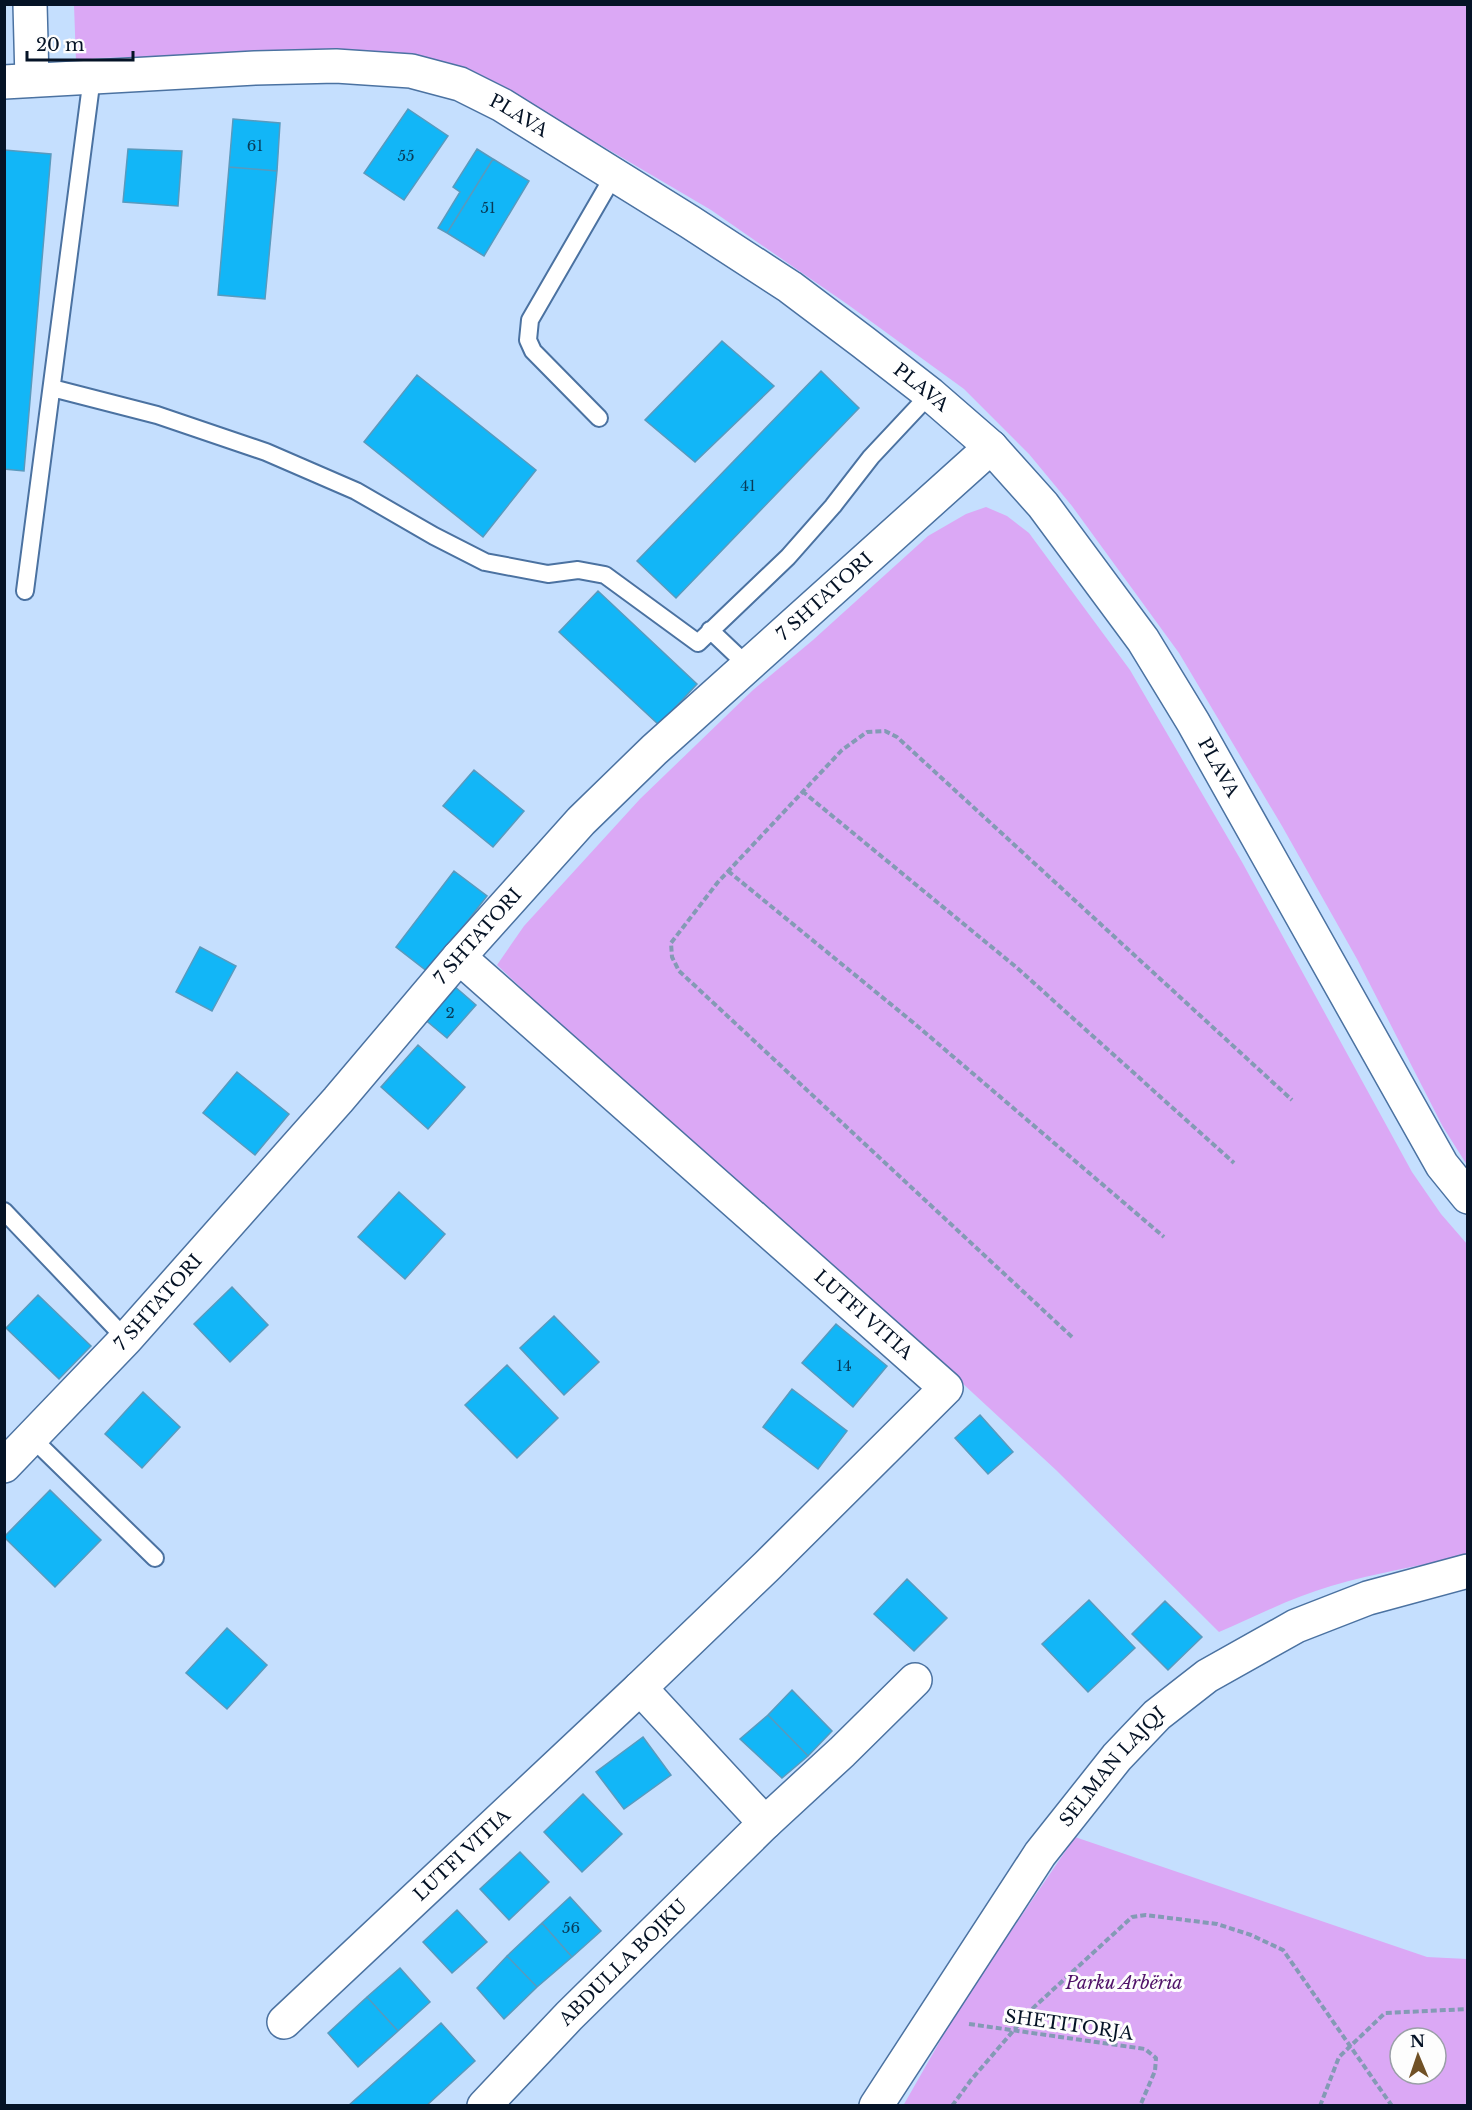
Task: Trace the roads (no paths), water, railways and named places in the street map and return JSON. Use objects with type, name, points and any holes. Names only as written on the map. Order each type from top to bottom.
[{"type":"street","points":[[18,81],[30,4]]},
{"type":"street","name":"PLAVA","points":[[18,81],[336,66],[411,71],[460,84],[502,105],[790,287],[930,394],[991,447],[1043,505],[1143,640],[1199,732],[1442,1165],[1467,1197]]},
{"type":"street","name":"7 SHTATORI","points":[[4,1466],[126,1339],[338,1100],[459,957],[581,821],[654,750],[991,447]]},
{"type":"street","name":"LUTFI VITIA","points":[[284,2022],[640,1688],[946,1388],[459,957]]},
{"type":"street","name":"SELMAN LAJQI","points":[[876,2106],[1040,1854],[1117,1757],[1157,1715],[1207,1676],[1296,1626],[1368,1598],[1467,1571]]},
{"type":"street","points":[[640,1688],[765,1823],[915,1680]]},
{"type":"street","name":"ABDULLA BOJKU","points":[[484,2106],[569,2016],[765,1823]]},
{"type":"lane","points":[[26,591],[92,76]]},
{"type":"lane","points":[[599,418],[533,351],[528,340],[530,321],[614,175]]},
{"type":"lane","points":[[52,388],[157,415],[266,452],[356,491],[455,548],[485,562],[549,574],[578,570],[605,575],[698,643],[788,556],[833,506],[871,457],[930,394]]},
{"type":"lane","points":[[710,630],[748,666]]},
{"type":"lane","points":[[4,1211],[126,1339]]},
{"type":"lane","points":[[32,1438],[155,1558]]},
{"type":"park label","name":"Parku Arbëria","points":[[1124,1983]]}]
